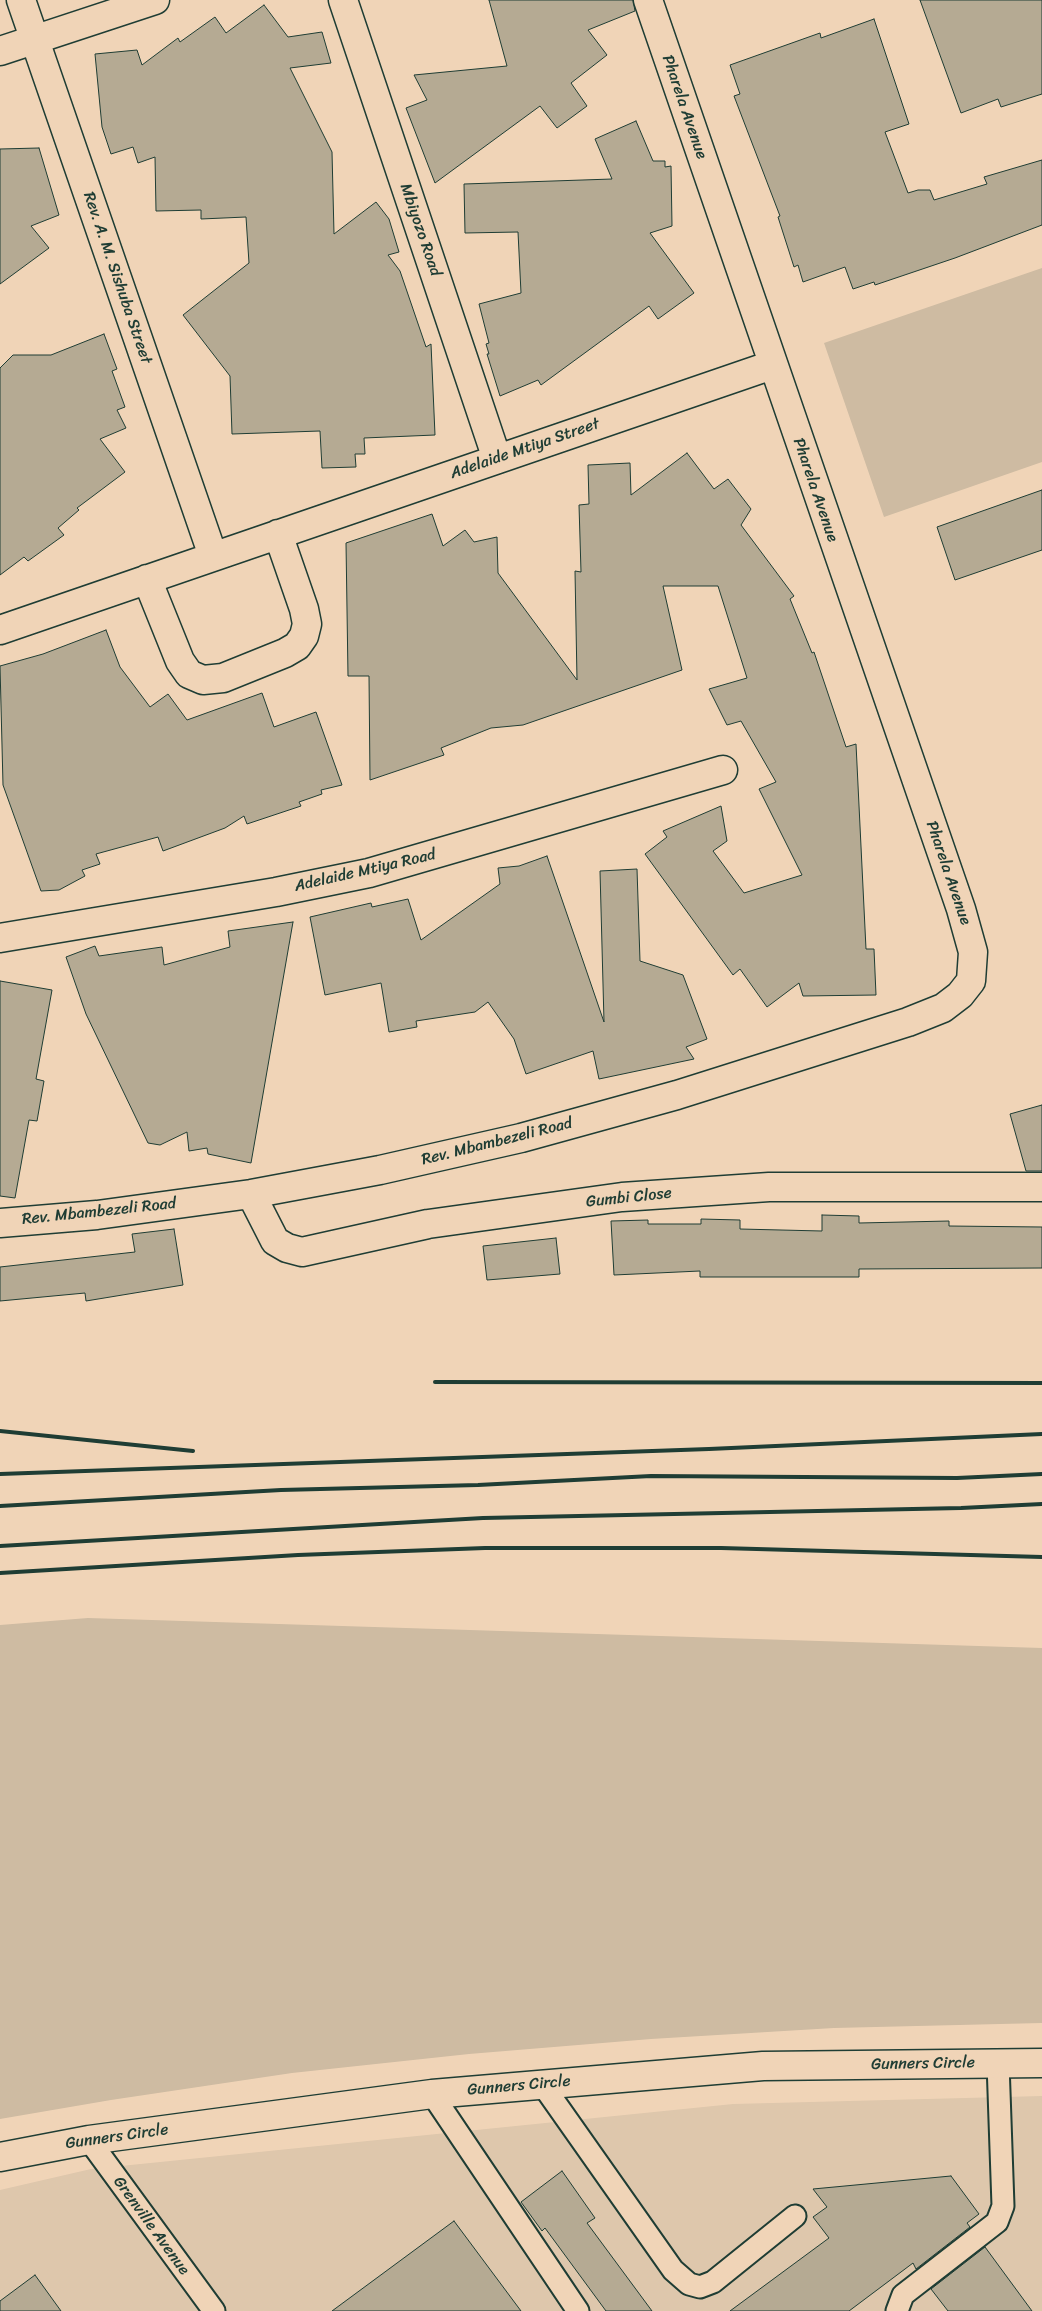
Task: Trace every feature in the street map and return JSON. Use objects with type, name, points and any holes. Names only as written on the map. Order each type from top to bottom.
[{"type":"street","name":"Rev. A. M. Sishuba Street","points":[[21,0],[213,556]]},
{"type":"street","points":[[0,51],[155,0]]},
{"type":"street","name":"Mbiyozo Road","points":[[343,0],[497,459]]},
{"type":"street","name":"Pharela Avenue","points":[[648,0],[772,365],[961,909],[973,952],[971,981]]},
{"type":"street","name":"Adelaide Mtiya Street","points":[[0,630],[772,365]]},
{"type":"street","points":[[147,579],[180,661],[189,674],[204,680],[231,675],[285,654],[297,646],[304,636],[307,624],[304,609],[278,534]]},
{"type":"street","name":"Adelaide Mtiya Road","points":[[0,938],[276,892],[369,873],[723,770]]},
{"type":"street","name":"Rev. Mbambezeli Road","points":[[0,1223],[97,1214],[251,1194],[380,1170],[512,1140],[677,1095],[908,1022],[943,1008],[960,995],[971,981]]},
{"type":"street","name":"Gumbi Close","points":[[251,1194],[275,1241],[287,1248],[302,1252],[428,1224],[622,1197],[769,1188],[1042,1187]]},
{"type":"street","name":"Gunners Circle","points":[[0,2157],[89,2140],[432,2094],[542,2084],[763,2066],[1042,2063]]},
{"type":"lane","points":[[897,2311],[903,2295],[997,2222],[1003,2206],[998,2063]]},
{"type":"lane","points":[[542,2084],[673,2270],[689,2284],[700,2287],[713,2282],[795,2216]]},
{"type":"lane","points":[[432,2094],[578,2311]]},
{"type":"lane","name":"Grenville Avenue","points":[[89,2140],[214,2311]]},
{"type":"shaded area","points":[[1042,268],[1042,462],[884,517],[824,343]]},
{"type":"shaded area","points":[[88,1618],[1042,1648],[1042,2023],[834,2028],[651,2039],[469,2054],[292,2073],[0,2119],[0,1625]]},
{"type":"shaded area","points":[[1042,2096],[1042,2311],[0,2311],[0,2190],[91,2169],[733,2104]]},
{"type":"building","points":[[489,0],[633,0],[635,11],[588,30],[607,55],[571,83],[587,106],[557,128],[540,106],[435,183],[406,108],[427,100],[414,75],[507,66]]},
{"type":"building","points":[[920,0],[1042,0],[1042,94],[1001,107],[998,99],[961,113]]},
{"type":"building","points":[[264,5],[288,37],[322,32],[331,63],[290,68],[332,152],[334,234],[376,202],[389,219],[399,252],[388,255],[400,271],[426,347],[431,344],[435,435],[364,438],[365,454],[355,454],[356,467],[322,468],[320,431],[232,434],[230,376],[183,315],[249,263],[246,217],[201,219],[201,210],[156,211],[155,157],[138,163],[133,147],[111,154],[102,127],[95,54],[137,50],[142,65],[178,38],[180,42],[215,17],[226,33]]},
{"type":"building","points":[[874,19],[909,124],[885,132],[908,193],[918,190],[930,190],[934,200],[987,184],[984,177],[1042,160],[1042,225],[955,258],[875,285],[874,282],[853,289],[845,267],[803,282],[798,265],[794,267],[778,217],[780,216],[734,96],[740,94],[730,65],[820,33],[821,38]]},
{"type":"building","points":[[636,121],[653,161],[665,161],[665,167],[671,166],[672,226],[650,233],[694,293],[658,319],[649,306],[541,385],[538,380],[500,396],[487,354],[489,354],[486,344],[489,343],[479,304],[521,293],[518,232],[465,233],[464,184],[612,179],[595,139]]},
{"type":"building","points":[[39,148],[59,215],[31,226],[49,248],[0,284],[0,149]]},
{"type":"building","points":[[104,334],[117,369],[112,371],[125,407],[117,410],[126,428],[100,439],[125,472],[77,508],[79,510],[58,528],[64,535],[28,561],[24,557],[0,575],[0,368],[13,355],[51,355]]},
{"type":"building","points":[[687,453],[714,489],[728,479],[751,509],[741,525],[794,596],[790,599],[812,653],[814,652],[846,747],[856,744],[866,949],[874,949],[876,995],[803,996],[799,983],[767,1007],[740,969],[733,975],[645,854],[667,837],[663,831],[721,806],[727,841],[713,851],[744,893],[802,875],[759,789],[776,782],[741,721],[727,725],[709,689],[747,678],[718,586],[663,586],[682,670],[523,725],[491,728],[441,748],[444,755],[370,780],[369,676],[348,676],[346,543],[432,514],[443,546],[465,530],[474,542],[497,537],[498,573],[577,680],[575,571],[581,572],[579,505],[589,504],[588,465],[630,463],[631,495]]},
{"type":"building","points":[[1042,490],[1042,550],[955,580],[937,527]]},
{"type":"building","points":[[106,630],[120,667],[150,707],[168,694],[187,720],[262,693],[274,727],[316,712],[342,785],[321,790],[322,794],[299,802],[301,806],[247,824],[244,816],[225,828],[163,851],[158,837],[96,854],[100,864],[82,870],[85,876],[59,890],[41,891],[3,785],[0,666],[43,654]]},
{"type":"building","points":[[547,856],[604,1022],[600,871],[637,869],[640,961],[683,975],[707,1039],[686,1047],[694,1059],[599,1079],[593,1051],[526,1074],[514,1039],[488,1002],[475,1012],[416,1021],[417,1027],[389,1032],[381,983],[325,995],[310,917],[371,903],[372,907],[408,899],[421,940],[500,884],[498,868],[519,866]]},
{"type":"building","points":[[293,922],[251,1163],[208,1154],[207,1148],[189,1151],[187,1132],[160,1145],[148,1143],[86,1014],[66,957],[95,946],[99,956],[162,947],[164,965],[230,947],[228,931]]},
{"type":"building","points":[[0,981],[52,990],[36,1079],[44,1081],[37,1121],[29,1120],[15,1198],[0,1196]]},
{"type":"building","points":[[1042,1105],[1042,1171],[1026,1171],[1010,1114]]},
{"type":"building","points":[[822,1215],[859,1216],[859,1223],[949,1221],[949,1226],[1042,1227],[1042,1268],[859,1269],[859,1277],[700,1277],[700,1271],[614,1275],[611,1221],[648,1220],[648,1224],[701,1224],[701,1219],[740,1220],[740,1229],[822,1231]]},
{"type":"building","points":[[174,1229],[183,1285],[86,1301],[85,1293],[0,1301],[0,1267],[135,1252],[132,1234]]},
{"type":"building","points":[[556,1238],[560,1274],[487,1280],[483,1246]]},
{"type":"building","points":[[562,2171],[595,2218],[587,2223],[652,2311],[606,2311],[545,2228],[542,2231],[521,2202]]},
{"type":"building","points":[[951,2176],[979,2214],[967,2223],[970,2227],[916,2269],[913,2263],[849,2311],[730,2311],[829,2238],[813,2217],[827,2207],[813,2189]]},
{"type":"building","points":[[454,2221],[521,2311],[332,2311]]},
{"type":"building","points":[[985,2247],[1032,2311],[948,2311],[931,2289]]},
{"type":"building","points":[[35,2275],[61,2311],[0,2311],[0,2301]]},
{"type":"railway","points":[[435,1382],[1042,1383]]},
{"type":"railway","points":[[0,1431],[193,1451]]},
{"type":"railway","points":[[0,1474],[709,1449],[1042,1434]]},
{"type":"railway","points":[[0,1506],[281,1490],[478,1485],[651,1476],[957,1478],[1042,1474]]},
{"type":"railway","points":[[0,1546],[483,1518],[961,1508],[1042,1504]]},
{"type":"railway","points":[[0,1573],[298,1555],[485,1548],[721,1548],[1042,1557]]}]
